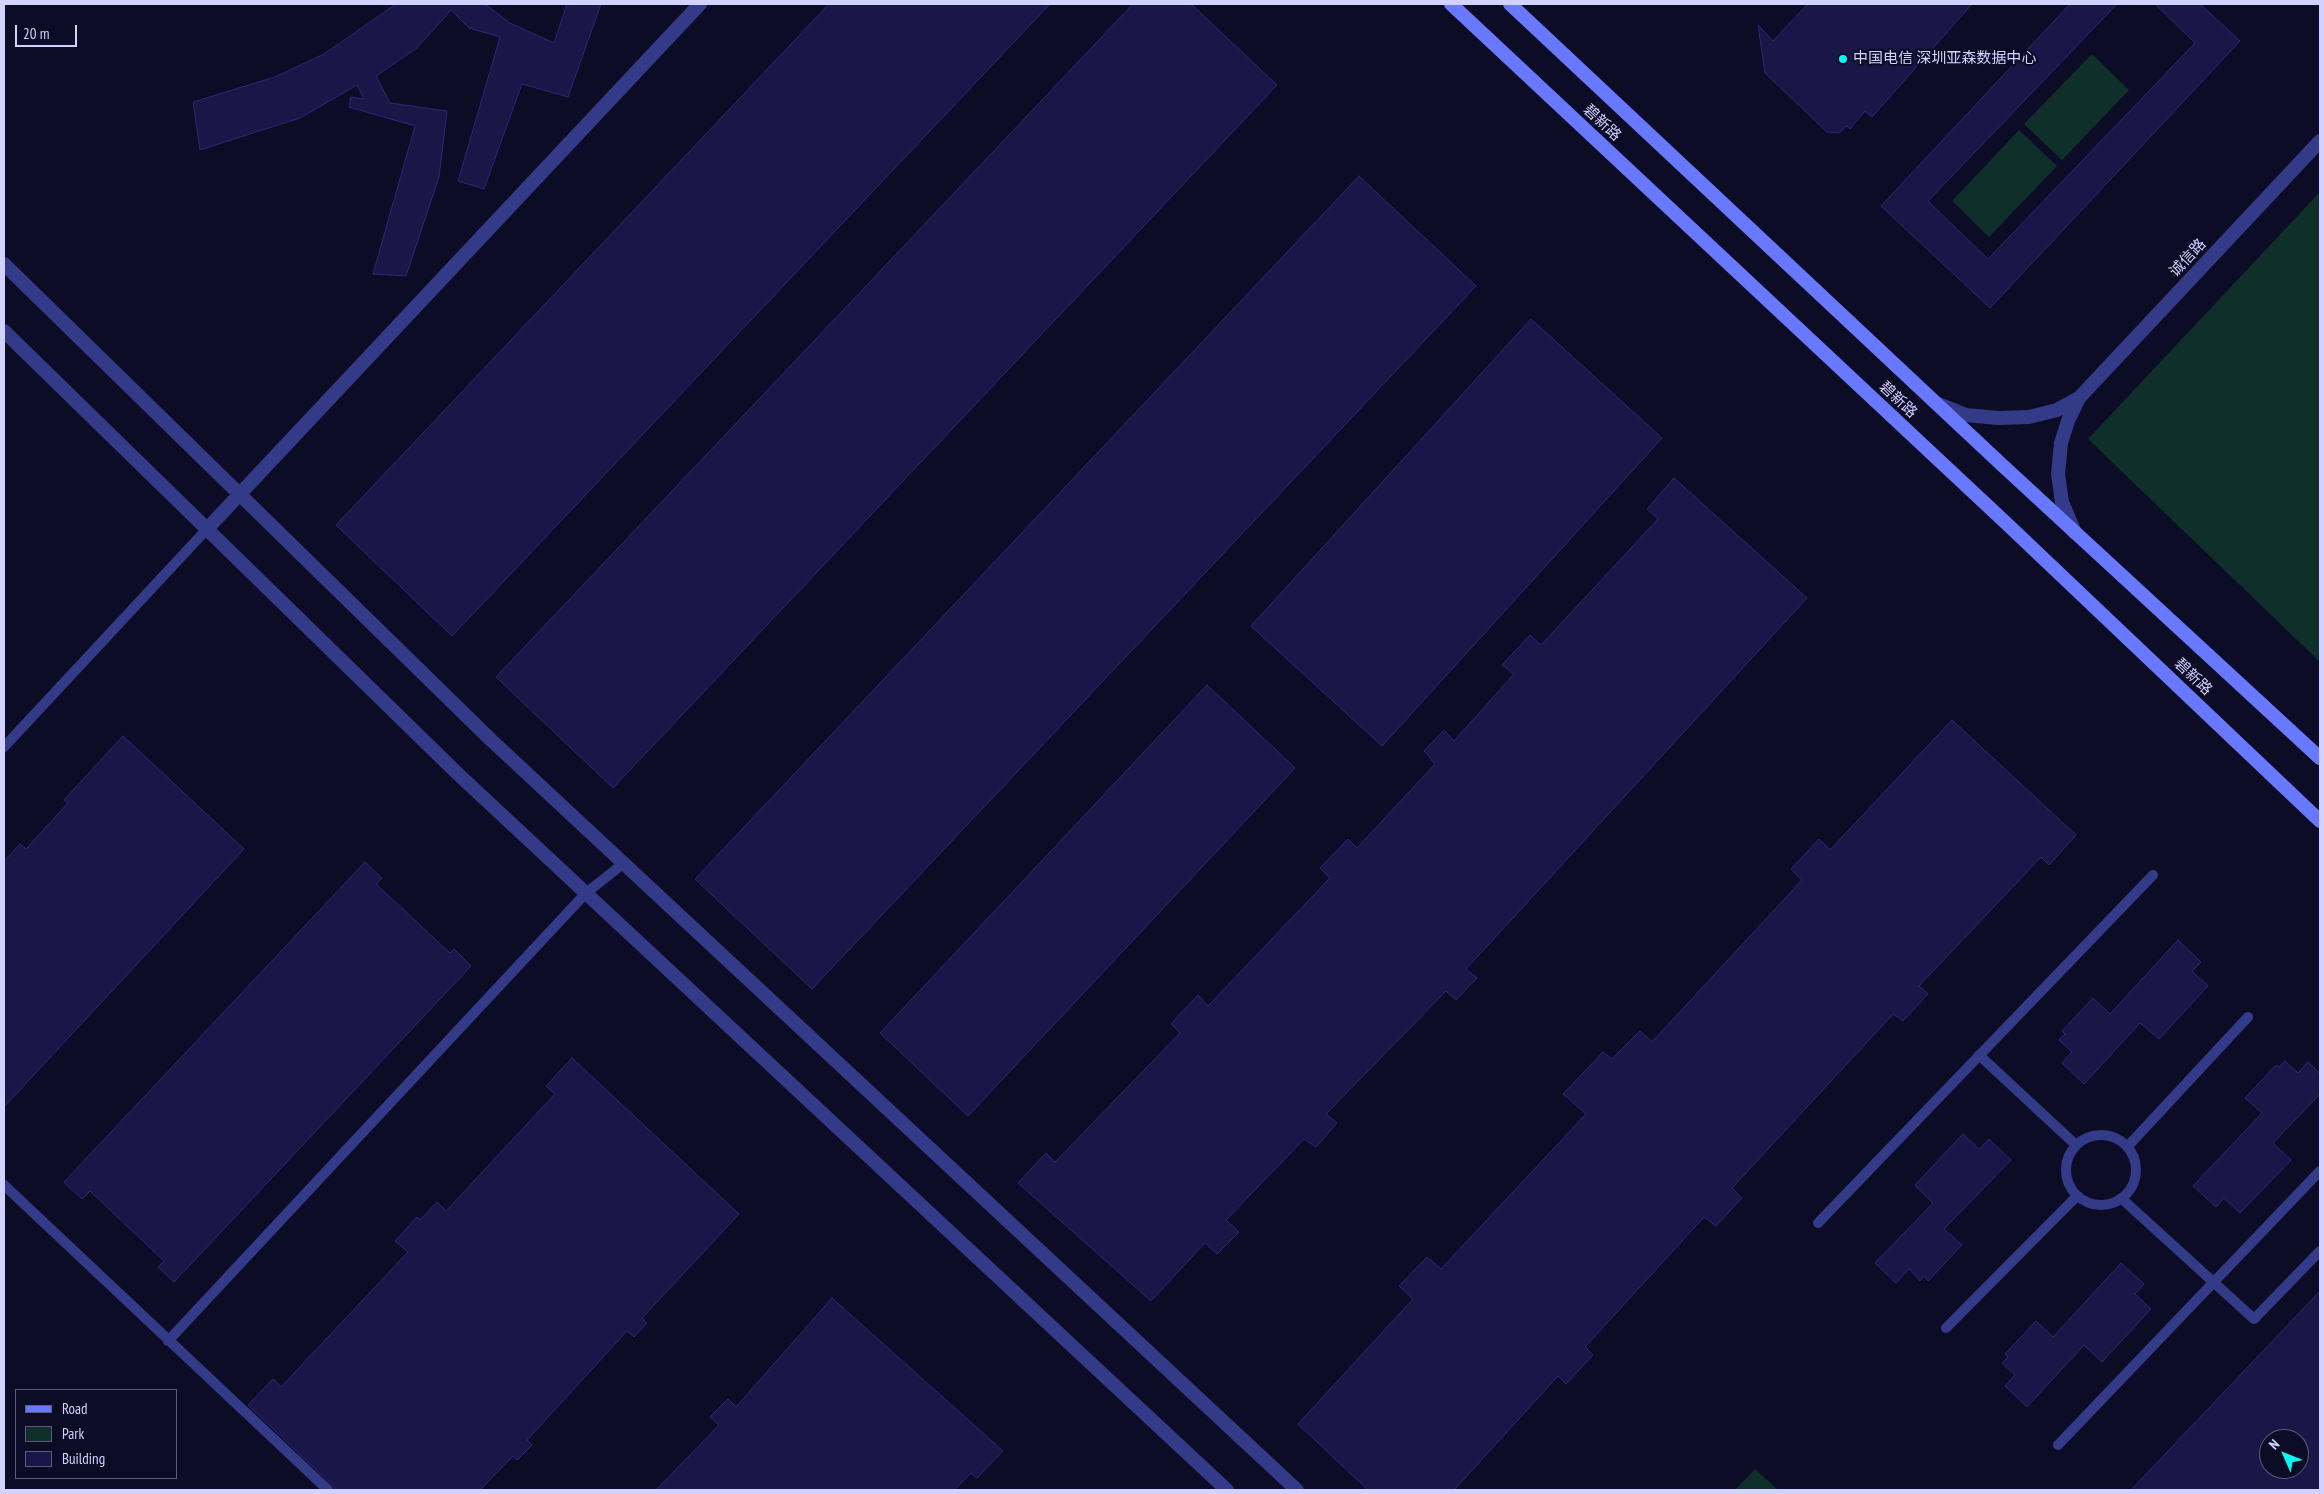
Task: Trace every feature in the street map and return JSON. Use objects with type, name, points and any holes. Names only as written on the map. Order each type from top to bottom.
[{"type":"main road","name":"碧新路","points":[[1451,4],[2006,523],[2320,821]]},
{"type":"main road","name":"碧新路","points":[[1510,4],[1935,403],[2320,758]]},
{"type":"street","points":[[208,529],[239,493],[700,4]]},
{"type":"street","name":"诚信路","points":[[2075,533],[2062,502],[2058,474],[2061,443],[2068,421],[2079,398],[2320,141]]},
{"type":"street","points":[[4,264],[490,739],[1297,1490]]},
{"type":"street","points":[[4,331],[458,774],[1227,1490]]},
{"type":"street","name":"诚信路","points":[[1935,403],[1966,415],[1998,418],[2030,417],[2057,410],[2079,398]]},
{"type":"lane","points":[[4,747],[208,529]]},
{"type":"lane","points":[[168,1341],[586,893],[624,863]]},
{"type":"lane","points":[[1818,1223],[2153,875]]},
{"type":"lane","points":[[2128,1146],[2248,1017]]},
{"type":"lane","points":[[1979,1056],[2076,1145]]},
{"type":"lane","points":[[2096,1134],[2118,1138],[2128,1146],[2135,1162],[2135,1179],[2130,1190],[2111,1204],[2099,1205],[2087,1202],[2077,1196],[2070,1187],[2066,1165],[2069,1154],[2076,1145],[2085,1138],[2096,1134]]},
{"type":"lane","points":[[2058,1445],[2320,1171]]},
{"type":"lane","points":[[4,1185],[328,1490]]},
{"type":"lane","points":[[1946,1328],[2077,1196]]},
{"type":"lane","points":[[2121,1198],[2254,1319],[2320,1250]]},
{"type":"green space","points":[[2092,54],[2129,90],[2062,160],[2024,124]]},
{"type":"green space","points":[[2019,130],[2057,166],[1989,237],[1952,201]]},
{"type":"green space","points":[[2320,192],[2320,662],[2088,439]]},
{"type":"green space","points":[[1755,1469],[1778,1490],[1735,1490]]},
{"type":"building","points":[[396,4],[485,4],[510,23],[554,43],[567,4],[601,4],[568,97],[522,84],[484,189],[458,181],[500,37],[469,28],[451,10],[417,48],[376,76],[390,103],[447,111],[439,177],[406,276],[373,274],[415,126],[349,107],[351,97],[364,99],[357,85],[300,118],[200,150],[193,102],[275,77],[324,54]]},
{"type":"building","points":[[829,4],[1050,4],[452,636],[336,525]]},
{"type":"building","points":[[1133,4],[1191,4],[1277,85],[613,788],[496,677]]},
{"type":"building","name":"中国电信 深圳亚森数据中心","points":[[1808,4],[1972,4],[1872,117],[1865,111],[1850,129],[1847,126],[1839,133],[1827,132],[1765,73],[1758,25],[1773,41]]},
{"type":"building","points":[[2070,4],[2117,4],[1928,201],[1988,259],[2195,43],[2155,4],[2200,4],[2240,41],[1990,308],[1881,206]]},
{"type":"building","points":[[1359,176],[1476,286],[812,989],[695,879]]},
{"type":"building","points":[[1531,319],[1662,438],[1382,746],[1251,626]]},
{"type":"building","points":[[1674,478],[1807,598],[1466,969],[1477,978],[1456,1000],[1446,991],[1326,1114],[1337,1123],[1316,1147],[1304,1139],[1226,1220],[1239,1232],[1217,1254],[1205,1243],[1151,1301],[1018,1183],[1046,1153],[1055,1162],[1180,1033],[1171,1024],[1198,995],[1208,1006],[1330,878],[1320,868],[1348,839],[1357,848],[1435,764],[1424,751],[1444,730],[1454,741],[1514,674],[1502,665],[1530,635],[1541,645],[1658,519],[1647,509]]},
{"type":"building","points":[[1207,685],[1295,768],[968,1116],[880,1033]]},
{"type":"building","points":[[1952,720],[2076,835],[2049,865],[2041,857],[1919,986],[1928,994],[1903,1021],[1893,1014],[1732,1188],[1742,1198],[1716,1226],[1704,1217],[1585,1347],[1593,1355],[1566,1384],[1558,1376],[1454,1490],[1368,1490],[1298,1424],[1413,1299],[1399,1286],[1427,1257],[1441,1269],[1586,1114],[1563,1094],[1603,1052],[1612,1059],[1640,1031],[1652,1042],[1802,880],[1791,869],[1819,839],[1830,850]]},
{"type":"building","points":[[123,736],[244,849],[4,1107],[4,861],[20,844],[26,849],[68,803],[64,800]]},
{"type":"building","points":[[365,862],[382,878],[376,884],[450,953],[454,949],[471,966],[174,1282],[158,1267],[164,1261],[90,1191],[82,1199],[64,1182]]},
{"type":"building","points":[[2178,940],[2201,962],[2192,971],[2208,986],[2159,1039],[2140,1023],[2084,1084],[2062,1063],[2072,1052],[2059,1040],[2065,1034],[2062,1031],[2093,998],[2110,1014]]},
{"type":"building","points":[[572,1058],[739,1214],[642,1318],[647,1323],[634,1337],[627,1331],[527,1440],[532,1445],[517,1460],[513,1456],[480,1490],[337,1490],[248,1405],[273,1379],[281,1387],[408,1252],[395,1241],[417,1217],[420,1220],[437,1202],[446,1211],[555,1094],[546,1086]]},
{"type":"building","points":[[2285,1061],[2298,1073],[2308,1062],[2320,1074],[2320,1094],[2273,1143],[2291,1160],[2240,1213],[2224,1198],[2216,1207],[2193,1186],[2262,1113],[2245,1098],[2276,1065],[2279,1067]]},
{"type":"building","points":[[1963,1134],[1979,1149],[1989,1139],[2011,1160],[1944,1229],[1962,1245],[1928,1281],[1924,1276],[1920,1281],[1909,1269],[1896,1283],[1875,1263],[1933,1203],[1915,1185]]},
{"type":"building","points":[[2121,1263],[2144,1284],[2135,1294],[2151,1309],[2102,1362],[2084,1345],[2027,1407],[2005,1386],[2015,1375],[2002,1363],[2008,1357],[2005,1354],[2036,1321],[2053,1337]]},
{"type":"building","points":[[2320,1291],[2320,1490],[2131,1490]]},
{"type":"building","points":[[832,1298],[1003,1451],[977,1478],[971,1473],[954,1490],[656,1490],[719,1425],[710,1417],[728,1399],[736,1407]]},
{"type":"place","name":"中国电信 深圳亚森数据中心","points":[[1843,59]]}]
